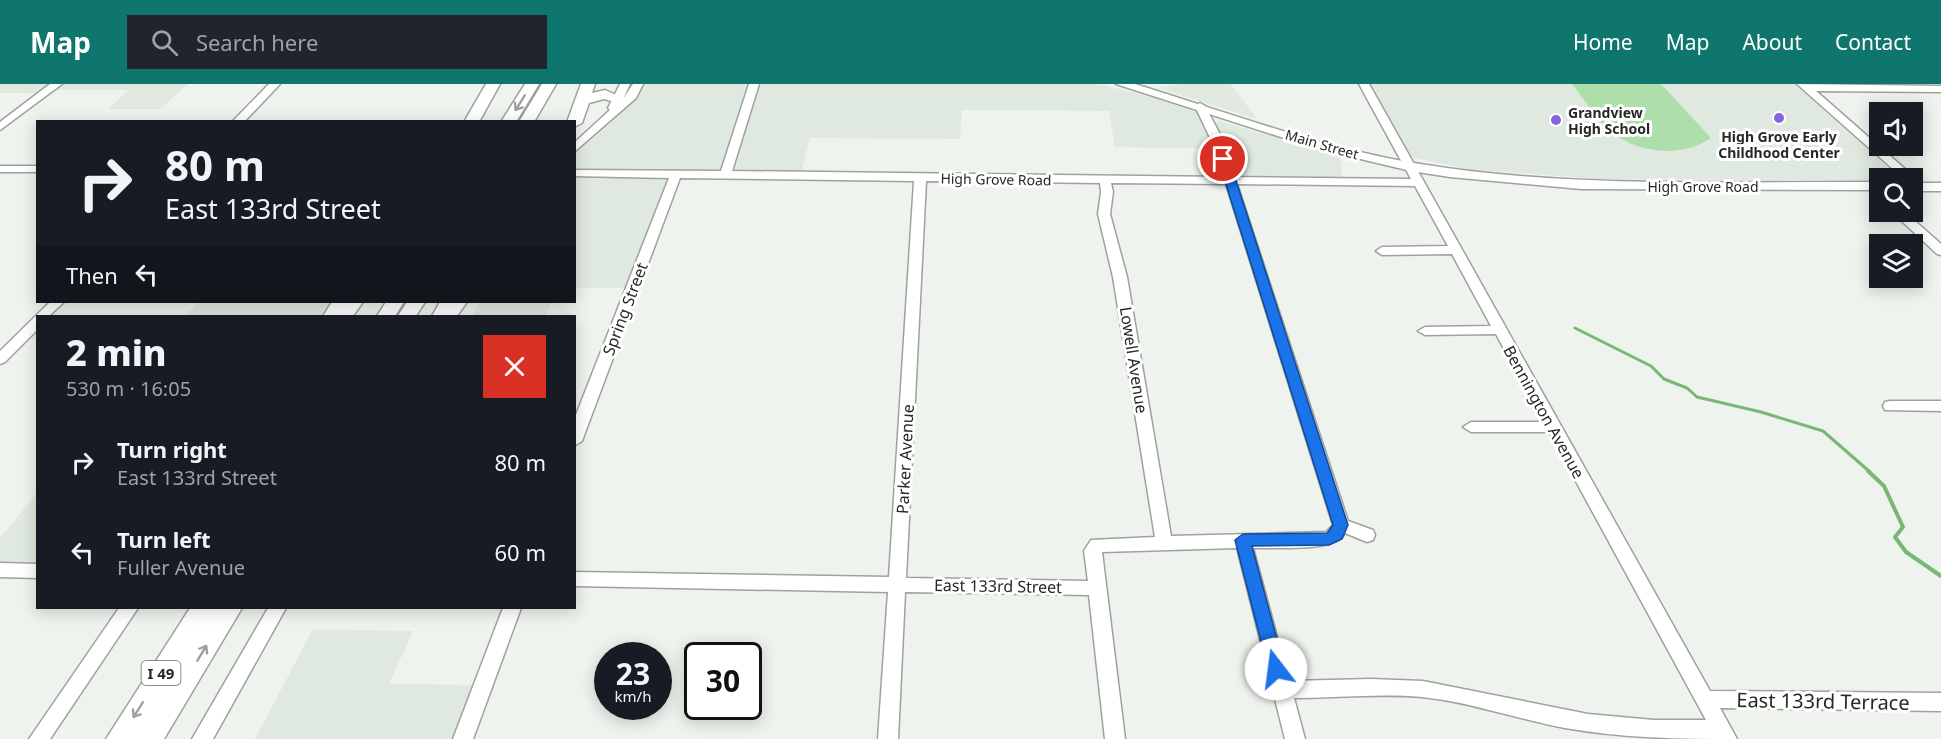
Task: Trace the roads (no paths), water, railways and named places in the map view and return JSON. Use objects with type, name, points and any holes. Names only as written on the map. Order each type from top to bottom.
[{"type":"highway","points":[[472,120],[493,84]]},
{"type":"highway","points":[[509,120],[532,84]]},
{"type":"highway","points":[[527,120],[549,84]]},
{"type":"highway","points":[[575,120],[588,84]]},
{"type":"highway","points":[[582,100],[605,94],[618,99]]},
{"type":"highway","points":[[216,614],[233,609]]},
{"type":"highway","name":"I 49","points":[[120,739],[216,614]]},
{"type":"highway","name":"I 49","points":[[149,739],[216,614]]},
{"type":"main road","name":"Main Street","points":[[1122,84],[1200,106],[1323,146],[1411,167],[1527,181]]},
{"type":"main road","name":"High Grove Road","points":[[1527,181],[1581,185],[1869,189]]},
{"type":"main road","points":[[1923,184],[1941,187]]},
{"type":"street","points":[[0,127],[57,84]]},
{"type":"street","points":[[239,120],[275,84]]},
{"type":"street","points":[[603,123],[625,84]]},
{"type":"street","points":[[576,147],[632,96],[638,84]]},
{"type":"street","points":[[725,176],[754,84]]},
{"type":"street","name":"Bennington Avenue","points":[[1364,84],[1724,734]]},
{"type":"street","points":[[1804,86],[1941,88]]},
{"type":"street","points":[[1804,86],[1896,168]]},
{"type":"street","points":[[1115,739],[1093,551],[1097,545],[1329,539],[1336,535],[1341,525],[1218,142],[1200,106]]},
{"type":"street","points":[[0,169],[36,169]]},
{"type":"street","name":"High Grove Road","points":[[576,173],[1418,183]]},
{"type":"street","name":"Spring Street","points":[[576,436],[675,176]]},
{"type":"street","name":"Parker Avenue","points":[[888,739],[920,178]]},
{"type":"street","name":"Lowell Avenue","points":[[1105,180],[1107,192],[1104,214],[1120,277],[1164,542]]},
{"type":"street","points":[[1909,222],[1941,251]]},
{"type":"street","points":[[1382,251],[1455,250]]},
{"type":"street","points":[[43,315],[56,303]]},
{"type":"street","points":[[0,359],[36,323]]},
{"type":"street","points":[[1425,331],[1500,330]]},
{"type":"street","points":[[1890,406],[1941,406]]},
{"type":"street","points":[[1471,427],[1553,427]]},
{"type":"street","points":[[1341,525],[1367,535]]},
{"type":"street","points":[[1243,540],[1294,739]]},
{"type":"street","points":[[0,570],[36,571]]},
{"type":"street","name":"East 133rd Street","points":[[576,579],[1097,588]]},
{"type":"street","points":[[39,739],[128,609]]},
{"type":"street","points":[[202,739],[276,609]]},
{"type":"street","points":[[463,739],[512,609]]},
{"type":"street","name":"East 133rd Terrace","points":[[1282,690],[1420,689],[1464,694],[1543,715],[1592,724],[1724,734]]},
{"type":"street","name":"East 133rd Terrace","points":[[1705,699],[1941,702]]},
{"type":"waterway","points":[[1575,328],[1651,366],[1664,379],[1687,388],[1697,397],[1761,412],[1823,431],[1870,472]]},
{"type":"waterway","points":[[1868,471],[1884,486],[1903,527],[1895,537],[1906,552],[1941,576]]},
{"type":"place","name":"High Grove Early Childhood Center","points":[[1779,118]]},
{"type":"place","name":"Grandview High School","points":[[1556,120]]}]
